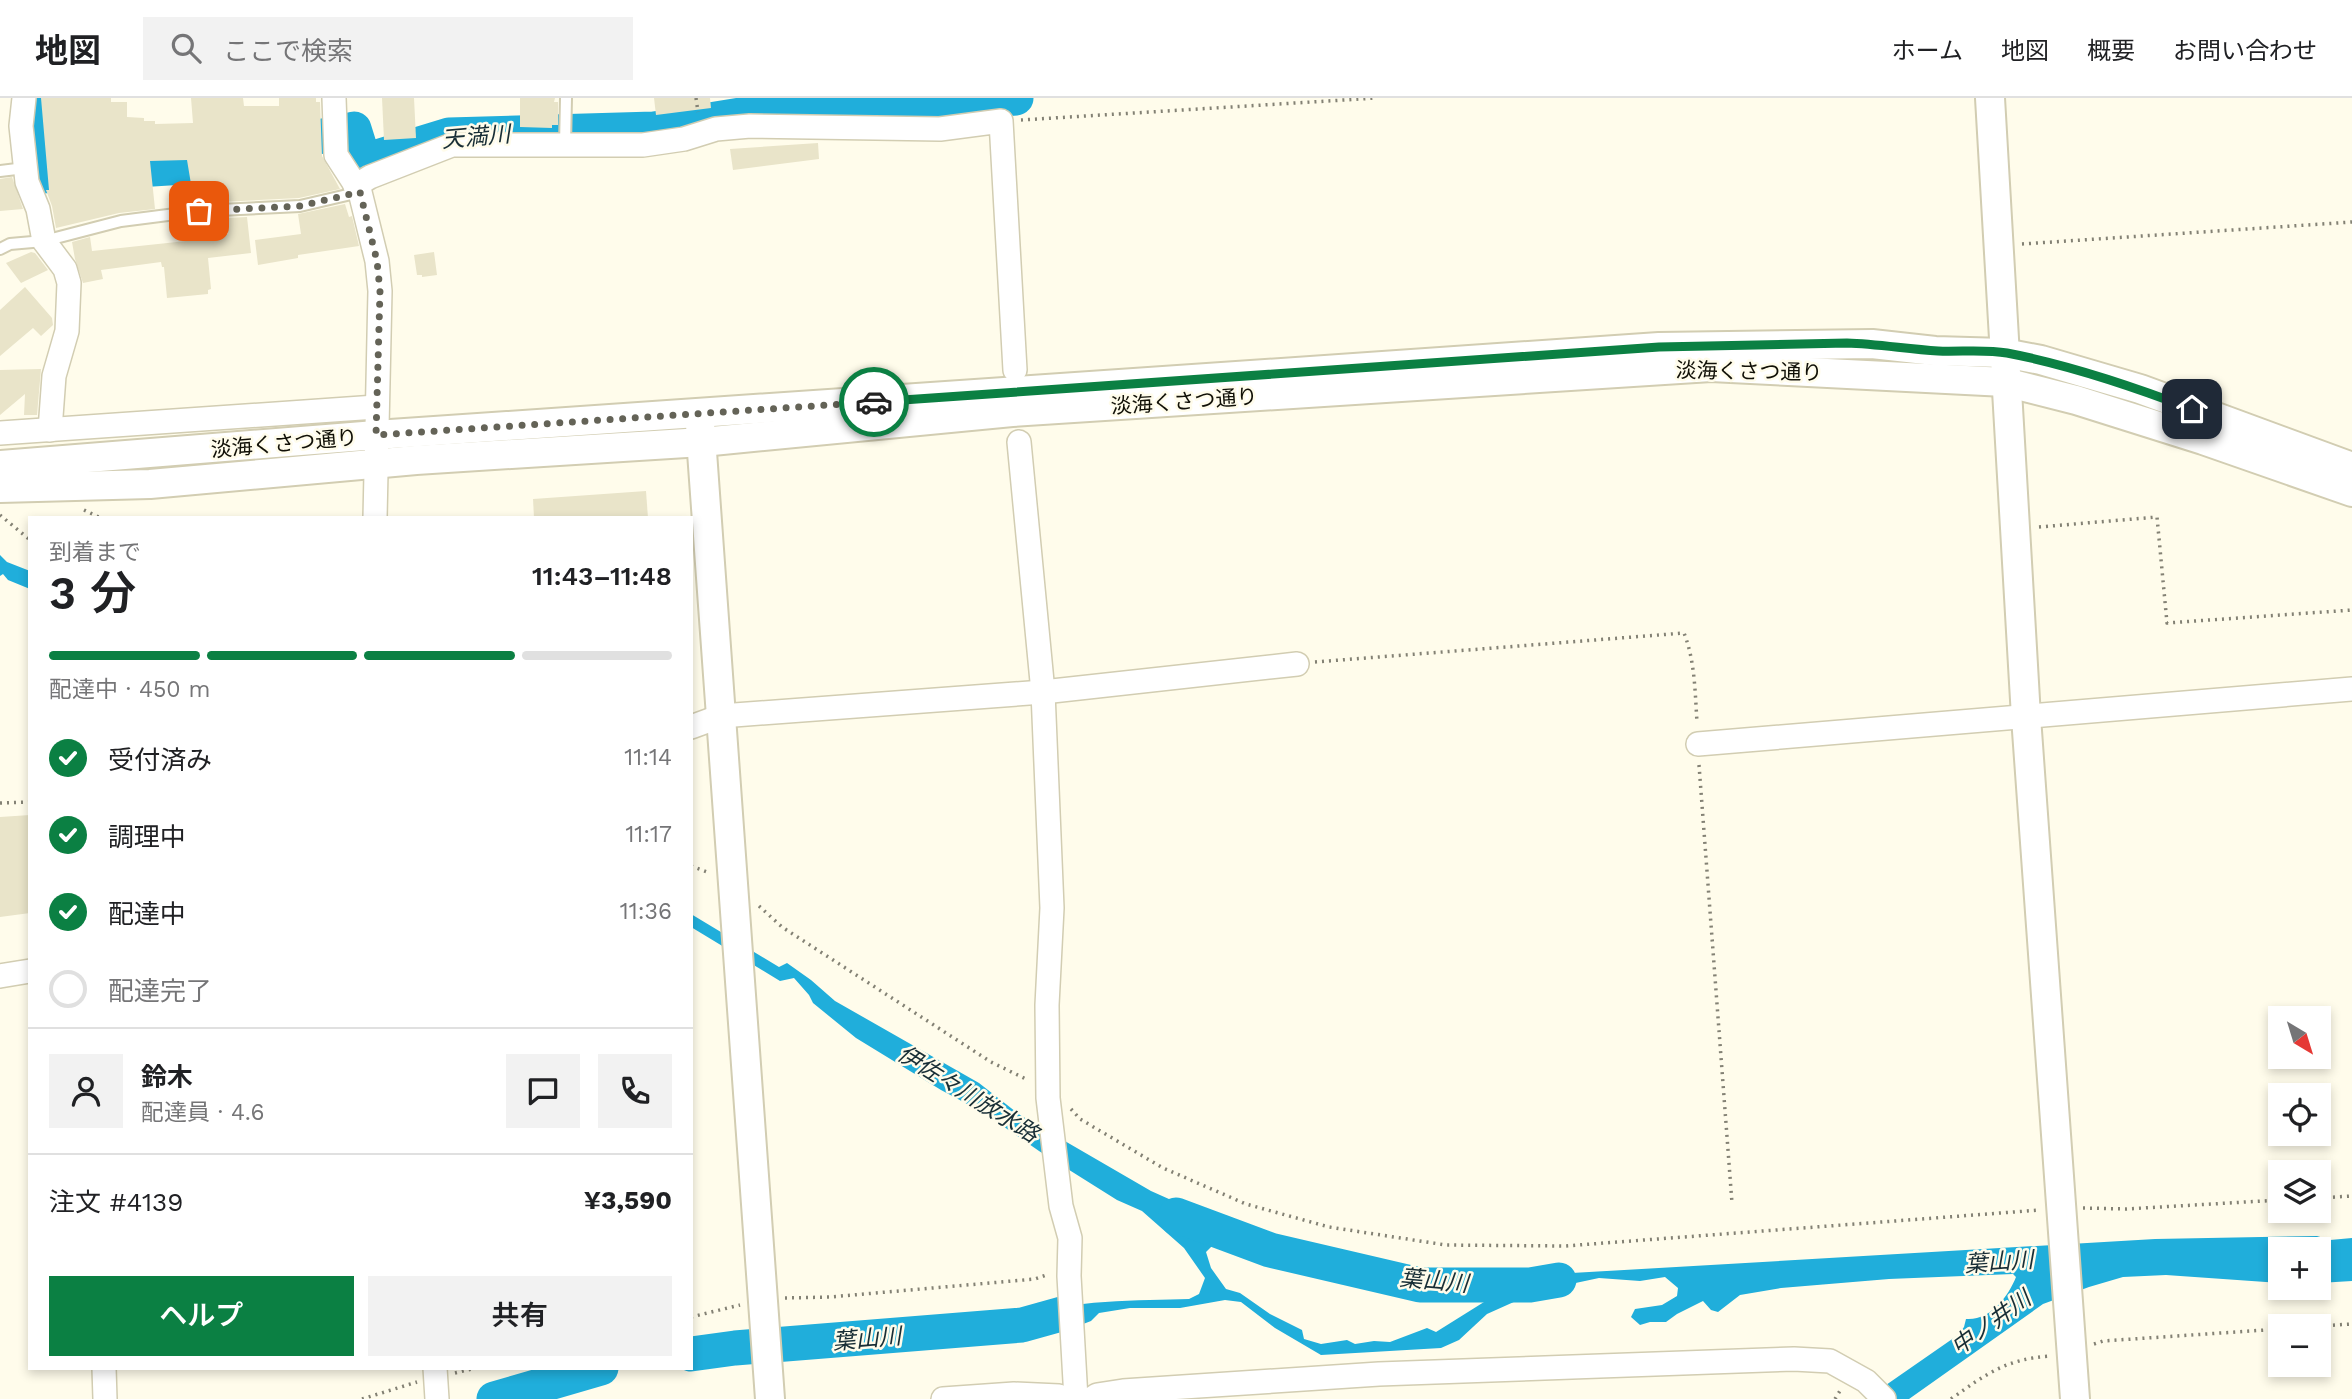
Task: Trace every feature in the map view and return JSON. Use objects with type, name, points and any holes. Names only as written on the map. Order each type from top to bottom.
[{"type":"street","points":[[24,98],[21,126],[27,182],[38,209],[44,241],[65,269],[69,295],[67,331],[54,376],[50,430]]},
{"type":"street","points":[[334,98],[337,155],[358,189],[377,261],[379,281],[375,516]]},
{"type":"street","points":[[1990,98],[2026,717],[2075,1399]]},
{"type":"street","points":[[358,189],[370,177],[452,145],[643,145],[684,139],[716,129],[750,126],[940,129],[1001,121],[1015,370]]},
{"type":"street","name":"淡海くさつ通り","points":[[0,465],[376,435],[1659,347],[1872,344],[1935,351],[2004,353],[2041,360],[2140,389],[2352,467]]},
{"type":"street","name":"淡海くさつ通り","points":[[0,488],[150,484],[376,463],[702,442],[1012,412],[1711,367],[2005,382],[2076,400],[2165,428],[2352,492]]},
{"type":"street","points":[[0,433],[376,407]]},
{"type":"street","points":[[699,414],[770,1399]]},
{"type":"street","points":[[1019,442],[1043,692],[1052,908],[1047,1005],[1048,1092],[1060,1198],[1070,1238],[1069,1272],[1076,1399]]},
{"type":"street","points":[[693,726],[721,716],[1043,692],[1297,664]]},
{"type":"street","points":[[1698,744],[2352,689]]},
{"type":"street","points":[[0,976],[28,971]]},
{"type":"street","points":[[1091,1399],[1097,1395],[1123,1391],[1379,1374],[1794,1359],[1830,1361],[1866,1381],[1884,1399]]},
{"type":"street","points":[[104,1370],[105,1399]]},
{"type":"street","points":[[943,1399],[1014,1394],[1059,1396],[1063,1399]]},
{"type":"lane","points":[[565,145],[566,98]]},
{"type":"lane","points":[[0,171],[25,168]]},
{"type":"lane","points":[[0,249],[10,244],[44,241],[121,221],[199,211],[300,206],[358,189]]},
{"type":"path","points":[[696,98],[698,112]]},
{"type":"path","points":[[1001,121],[1376,98]]},
{"type":"path","points":[[1999,246],[2352,222]]},
{"type":"path","points":[[83,510],[96,516]]},
{"type":"path","points":[[0,515],[28,538]]},
{"type":"path","points":[[2014,530],[2157,517],[2167,623],[2352,610]]},
{"type":"path","points":[[1297,664],[1684,632],[1690,648],[1695,685],[1731,1203]]},
{"type":"path","points":[[0,803],[28,802]]},
{"type":"path","points":[[693,867],[990,1062],[1048,1092],[1080,1119],[1163,1168],[1246,1204],[1329,1227],[1446,1245],[1565,1246],[2062,1209],[2268,1201]]},
{"type":"path","points":[[2331,1197],[2352,1196]]},
{"type":"path","points":[[693,1317],[763,1298],[830,1297],[1035,1279],[1069,1272]]},
{"type":"path","points":[[2331,1325],[2352,1324]]},
{"type":"path","points":[[1951,1399],[1989,1372],[2024,1358],[2103,1341],[2268,1330]]},
{"type":"water","points":[[0,555],[7,562],[28,570],[28,588],[8,580],[3,574],[0,576]]},
{"type":"water","points":[[693,915],[779,967],[787,963],[835,1001],[979,1083],[1020,1115],[1151,1191],[1216,1220],[1213,1245],[1206,1252],[1211,1268],[1226,1289],[1240,1293],[1270,1314],[1302,1330],[1304,1339],[1321,1344],[1347,1340],[1355,1344],[1390,1342],[1427,1328],[1436,1332],[1492,1297],[1507,1291],[1521,1276],[2155,1239],[2317,1236],[2320,1237],[2268,1237],[2268,1282],[2166,1275],[2123,1277],[2043,1304],[1909,1399],[1873,1399],[1886,1385],[1958,1335],[1966,1319],[1983,1316],[1997,1306],[2013,1285],[2016,1277],[2013,1274],[1889,1279],[1781,1288],[1740,1295],[1718,1312],[1711,1310],[1703,1301],[1666,1322],[1640,1325],[1631,1317],[1635,1309],[1662,1305],[1677,1296],[1678,1288],[1665,1277],[1640,1281],[1599,1278],[1538,1291],[1487,1314],[1459,1340],[1441,1348],[1321,1355],[1275,1328],[1241,1302],[1225,1300],[1180,1308],[1130,1308],[1099,1313],[1091,1321],[1065,1331],[1031,1326],[1015,1331],[1025,1319],[1062,1307],[1105,1302],[1189,1299],[1199,1294],[1205,1278],[1184,1248],[1142,1211],[1117,1200],[984,1113],[856,1038],[813,1003],[794,978],[780,981],[693,928]]},
{"type":"water","points":[[2352,1238],[2352,1281],[2331,1282],[2331,1240]]},
{"type":"building","points":[[41,98],[111,98],[111,102],[127,102],[127,117],[144,118],[144,121],[155,121],[155,124],[193,123],[191,98],[243,98],[244,106],[279,106],[279,98],[316,98],[316,102],[320,102],[322,156],[340,189],[299,198],[201,203],[199,195],[193,196],[187,160],[150,161],[155,209],[119,213],[56,228],[46,190],[49,190]]},
{"type":"building","points":[[382,98],[414,98],[416,138],[384,140]]},
{"type":"building","points":[[520,98],[555,98],[554,102],[558,102],[558,125],[552,125],[552,128],[520,127]]},
{"type":"building","points":[[654,98],[710,98],[711,108],[656,115]]},
{"type":"building","points":[[818,143],[819,159],[733,170],[730,149]]},
{"type":"building","points":[[12,177],[23,209],[0,211],[0,179]]},
{"type":"building","points":[[345,204],[349,217],[352,216],[359,246],[298,255],[298,258],[258,265],[255,240],[301,234],[298,214]]},
{"type":"building","points":[[247,217],[251,253],[208,258],[211,289],[208,294],[167,298],[164,267],[161,262],[101,270],[103,279],[83,283],[75,259],[72,242],[90,237],[92,251],[205,239],[205,236],[228,234],[226,218]]},
{"type":"building","points":[[31,252],[35,253],[48,270],[21,283],[6,263]]},
{"type":"building","points":[[434,252],[437,275],[417,275],[414,255]]},
{"type":"building","points":[[25,287],[52,318],[53,325],[41,336],[33,328],[0,356],[0,310]]},
{"type":"building","points":[[41,369],[37,415],[24,415],[25,394],[0,415],[0,370]]},
{"type":"building","points":[[646,491],[648,516],[534,516],[533,499]]},
{"type":"building","points":[[28,815],[28,913],[0,917],[0,817]]},
{"type":"waterway","name":"天満川","points":[[33,98],[34,138],[42,176],[184,167],[354,129],[364,161],[449,135],[654,129],[753,113],[811,108],[875,109],[1016,98]]},
{"type":"waterway","name":"葉山川","points":[[1178,1219],[1176,1215],[1270,1250],[1420,1285],[1530,1285],[1559,1280]]},
{"type":"waterway","name":"葉山川","points":[[693,1354],[1022,1325],[1065,1313]]},
{"type":"waterway","name":"葉山川","points":[[494,1399],[594,1370]]},
{"type":"way so far","points":[[199,211],[300,206],[360,192],[377,261],[380,291],[376,435],[874,402]]},
{"type":"route","points":[[874,402],[1659,347],[1847,343],[1935,351],[2004,353],[2041,360],[2140,389],[2192,409]]},
{"type":"water label","name":"伊佐々川放水路","points":[[968,1094]]},
{"type":"water label","name":"中ノ井川","points":[[1991,1323]]}]
